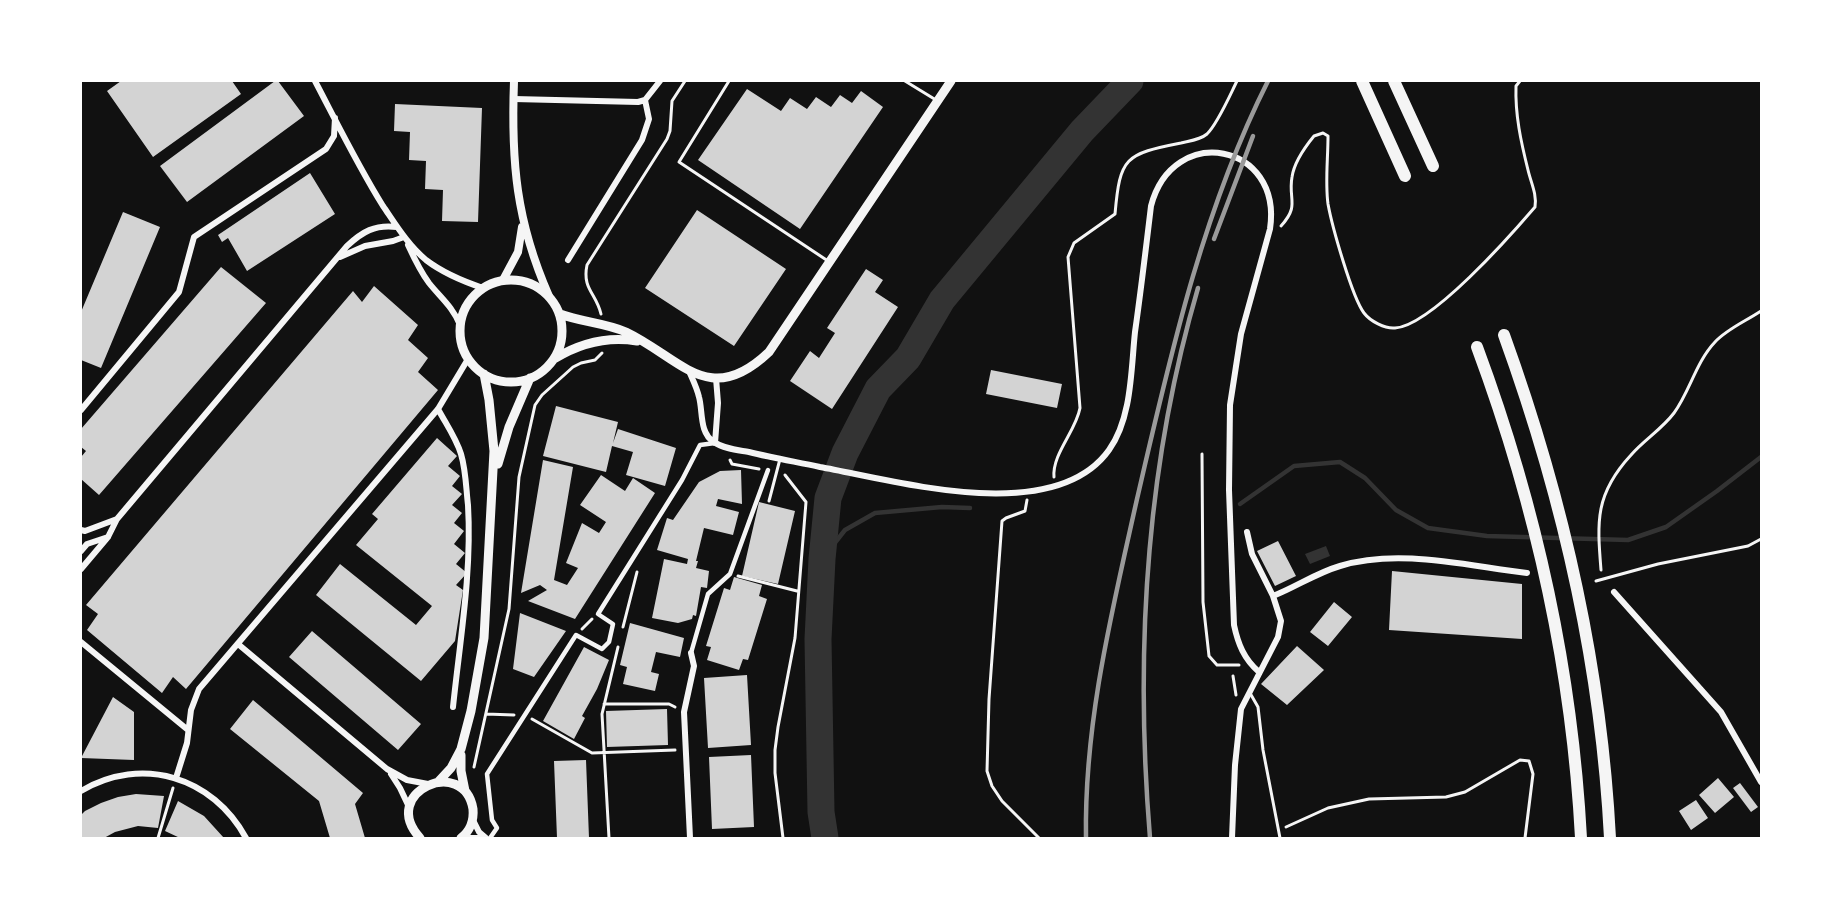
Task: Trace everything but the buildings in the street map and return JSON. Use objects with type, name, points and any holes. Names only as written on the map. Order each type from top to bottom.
[{"type":"highway","points":[[1362,81],[1405,176]]},
{"type":"highway","points":[[1394,81],[1433,166]]},
{"type":"highway","points":[[1504,335],[1524,389],[1559,506],[1577,583],[1598,700],[1607,779],[1610,838]]},
{"type":"highway","points":[[1477,347],[1511,444],[1546,577],[1569,703],[1578,781],[1581,838]]},
{"type":"highway","points":[[1573,742],[1574,838]]},
{"type":"main road","points":[[560,314],[626,332],[689,371],[716,378],[728,377],[750,368],[769,352],[951,81]]},
{"type":"main road","points":[[513,279],[533,284],[549,296],[560,314],[562,325],[562,337],[554,359],[548,367],[530,378],[507,382],[484,374],[468,359],[462,348],[460,324],[467,303],[483,288],[503,280],[513,279]]},
{"type":"main road","points":[[554,359],[582,345],[603,340],[627,339],[642,342]]},
{"type":"main road","points":[[420,838],[409,819],[409,808],[419,790],[433,783],[452,768],[461,749],[471,711],[484,638],[494,477],[492,426],[484,374]]},
{"type":"main road","points":[[494,477],[509,427],[530,378]]},
{"type":"main road","points":[[461,749],[461,771],[465,793],[473,810],[473,820],[462,838]]},
{"type":"main road","points":[[433,783],[453,784],[465,793]]},
{"type":"street","points":[[315,81],[364,176],[404,237],[414,249],[439,269],[483,288]]},
{"type":"street","points":[[514,81],[512,140],[514,170],[522,218],[533,257],[549,296]]},
{"type":"street","points":[[514,99],[638,102],[645,100],[660,81]]},
{"type":"street","points":[[568,260],[642,140],[649,119],[645,100]]},
{"type":"street","points":[[81,410],[179,292],[194,237],[326,149],[334,136],[334,118]]},
{"type":"street","points":[[473,820],[479,832],[488,838],[497,828],[492,820],[487,774],[576,635],[602,649],[609,642],[613,624],[598,614],[682,480],[700,446],[715,443],[780,459],[941,489],[988,493],[1026,492],[1056,487],[1075,479],[1093,467],[1108,451],[1120,429],[1128,396],[1153,199],[1162,179],[1184,159],[1205,153],[1239,158],[1248,163],[1262,179],[1271,214],[1270,229],[1241,334],[1229,429],[1234,625],[1241,650],[1260,672]]},
{"type":"street","points":[[503,280],[518,252],[522,218]]},
{"type":"street","points":[[81,569],[108,537],[117,519],[336,258],[360,234],[387,226],[397,227]]},
{"type":"street","points":[[336,258],[365,246],[404,237]]},
{"type":"street","points":[[404,237],[420,270],[452,308],[460,324]]},
{"type":"street","points":[[176,778],[187,743],[191,710],[199,689],[438,409],[468,359]]},
{"type":"street","points":[[689,371],[699,398],[705,429],[715,443]]},
{"type":"street","points":[[715,443],[718,411],[716,378]]},
{"type":"street","points":[[438,409],[461,453],[466,480],[469,529],[466,595],[453,707]]},
{"type":"street","points":[[690,838],[684,712],[694,666],[691,653],[708,594],[730,574],[768,470]]},
{"type":"street","points":[[81,530],[85,531],[117,519]]},
{"type":"street","points":[[1232,838],[1235,765],[1240,717],[1249,691],[1280,630],[1279,613],[1252,554],[1247,532]]},
{"type":"street","points":[[81,551],[87,544],[108,537]]},
{"type":"street","points":[[1273,596],[1333,568],[1380,559],[1418,559],[1527,573]]},
{"type":"street","points":[[1614,592],[1721,712],[1761,782]]},
{"type":"street","points":[[81,642],[188,730]]},
{"type":"street","points":[[238,644],[387,769],[407,780],[433,783]]},
{"type":"street","points":[[387,769],[400,788],[409,808]]},
{"type":"street","points":[[81,791],[114,777],[130,774],[176,778],[205,791],[217,801],[233,818],[246,838]]},
{"type":"street","points":[[462,838],[480,838]]},
{"type":"lane","points":[[729,81],[679,162],[829,262]]},
{"type":"lane","points":[[905,81],[937,101]]},
{"type":"lane","points":[[768,501],[780,459]]},
{"type":"lane","points":[[1596,581],[1658,564],[1748,546],[1761,539]]},
{"type":"lane","points":[[1249,691],[1258,707],[1263,750],[1280,838]]},
{"type":"path","points":[[603,325],[598,305],[586,284],[586,265],[667,139],[670,131],[672,101],[685,81]]},
{"type":"path","points":[[1056,487],[1055,464],[1075,426],[1080,408],[1068,257],[1074,243],[1115,214],[1118,180],[1130,158],[1148,149],[1196,140],[1207,134],[1238,81]]},
{"type":"path","points":[[1270,229],[1279,227],[1287,219],[1293,208],[1292,176],[1307,144],[1314,136],[1323,133],[1328,136],[1326,173],[1328,205],[1349,280],[1363,312],[1375,323],[1395,329],[1411,324],[1435,307],[1488,261],[1535,207],[1536,198],[1528,173],[1515,112],[1516,86],[1520,81]]},
{"type":"path","points":[[1596,581],[1601,572],[1597,528],[1605,493],[1611,481],[1630,455],[1673,415],[1690,389],[1703,358],[1716,341],[1761,311]]},
{"type":"path","points":[[603,340],[602,354],[599,357],[573,367],[542,395],[535,405],[519,477],[509,609],[486,714],[524,715],[592,753],[686,749]]},
{"type":"path","points":[[1202,454],[1203,602],[1209,656],[1217,665],[1232,666],[1249,662]]},
{"type":"path","points":[[778,469],[806,502],[795,638],[775,750],[781,838]]},
{"type":"path","points":[[1026,492],[1025,511],[1002,521],[989,699],[987,771],[992,786],[1002,801],[1039,838]]},
{"type":"path","points":[[609,838],[602,714],[638,569]]},
{"type":"path","points":[[730,574],[797,591]]},
{"type":"path","points":[[576,635],[598,614]]},
{"type":"path","points":[[1233,676],[1237,700]]},
{"type":"path","points":[[604,704],[669,704],[684,712]]},
{"type":"path","points":[[1279,830],[1328,808],[1369,799],[1446,797],[1465,792],[1520,760],[1529,761],[1533,774],[1525,838]]},
{"type":"path","points":[[158,838],[176,778]]},
{"type":"shaded area","points":[[1326,546],[1330,556],[1310,564],[1305,554]]},
{"type":"waterway","points":[[825,838],[821,812],[818,639],[822,559],[828,498],[845,453],[878,389],[908,358],[942,300],[1082,131],[1130,81]]},
{"type":"waterway","points":[[1240,504],[1294,466],[1340,462],[1365,478],[1396,510],[1428,528],[1487,536],[1628,540],[1666,527],[1761,457]]},
{"type":"waterway","points":[[822,559],[845,530],[875,513],[942,507],[970,508]]},
{"type":"railway","points":[[1086,838],[1090,752],[1101,667],[1162,392],[1206,233],[1224,182],[1268,81]]},
{"type":"railway","points":[[1214,239],[1253,136]]},
{"type":"railway","points":[[1150,838],[1144,700],[1149,561],[1166,423],[1180,355],[1198,288]]}]
